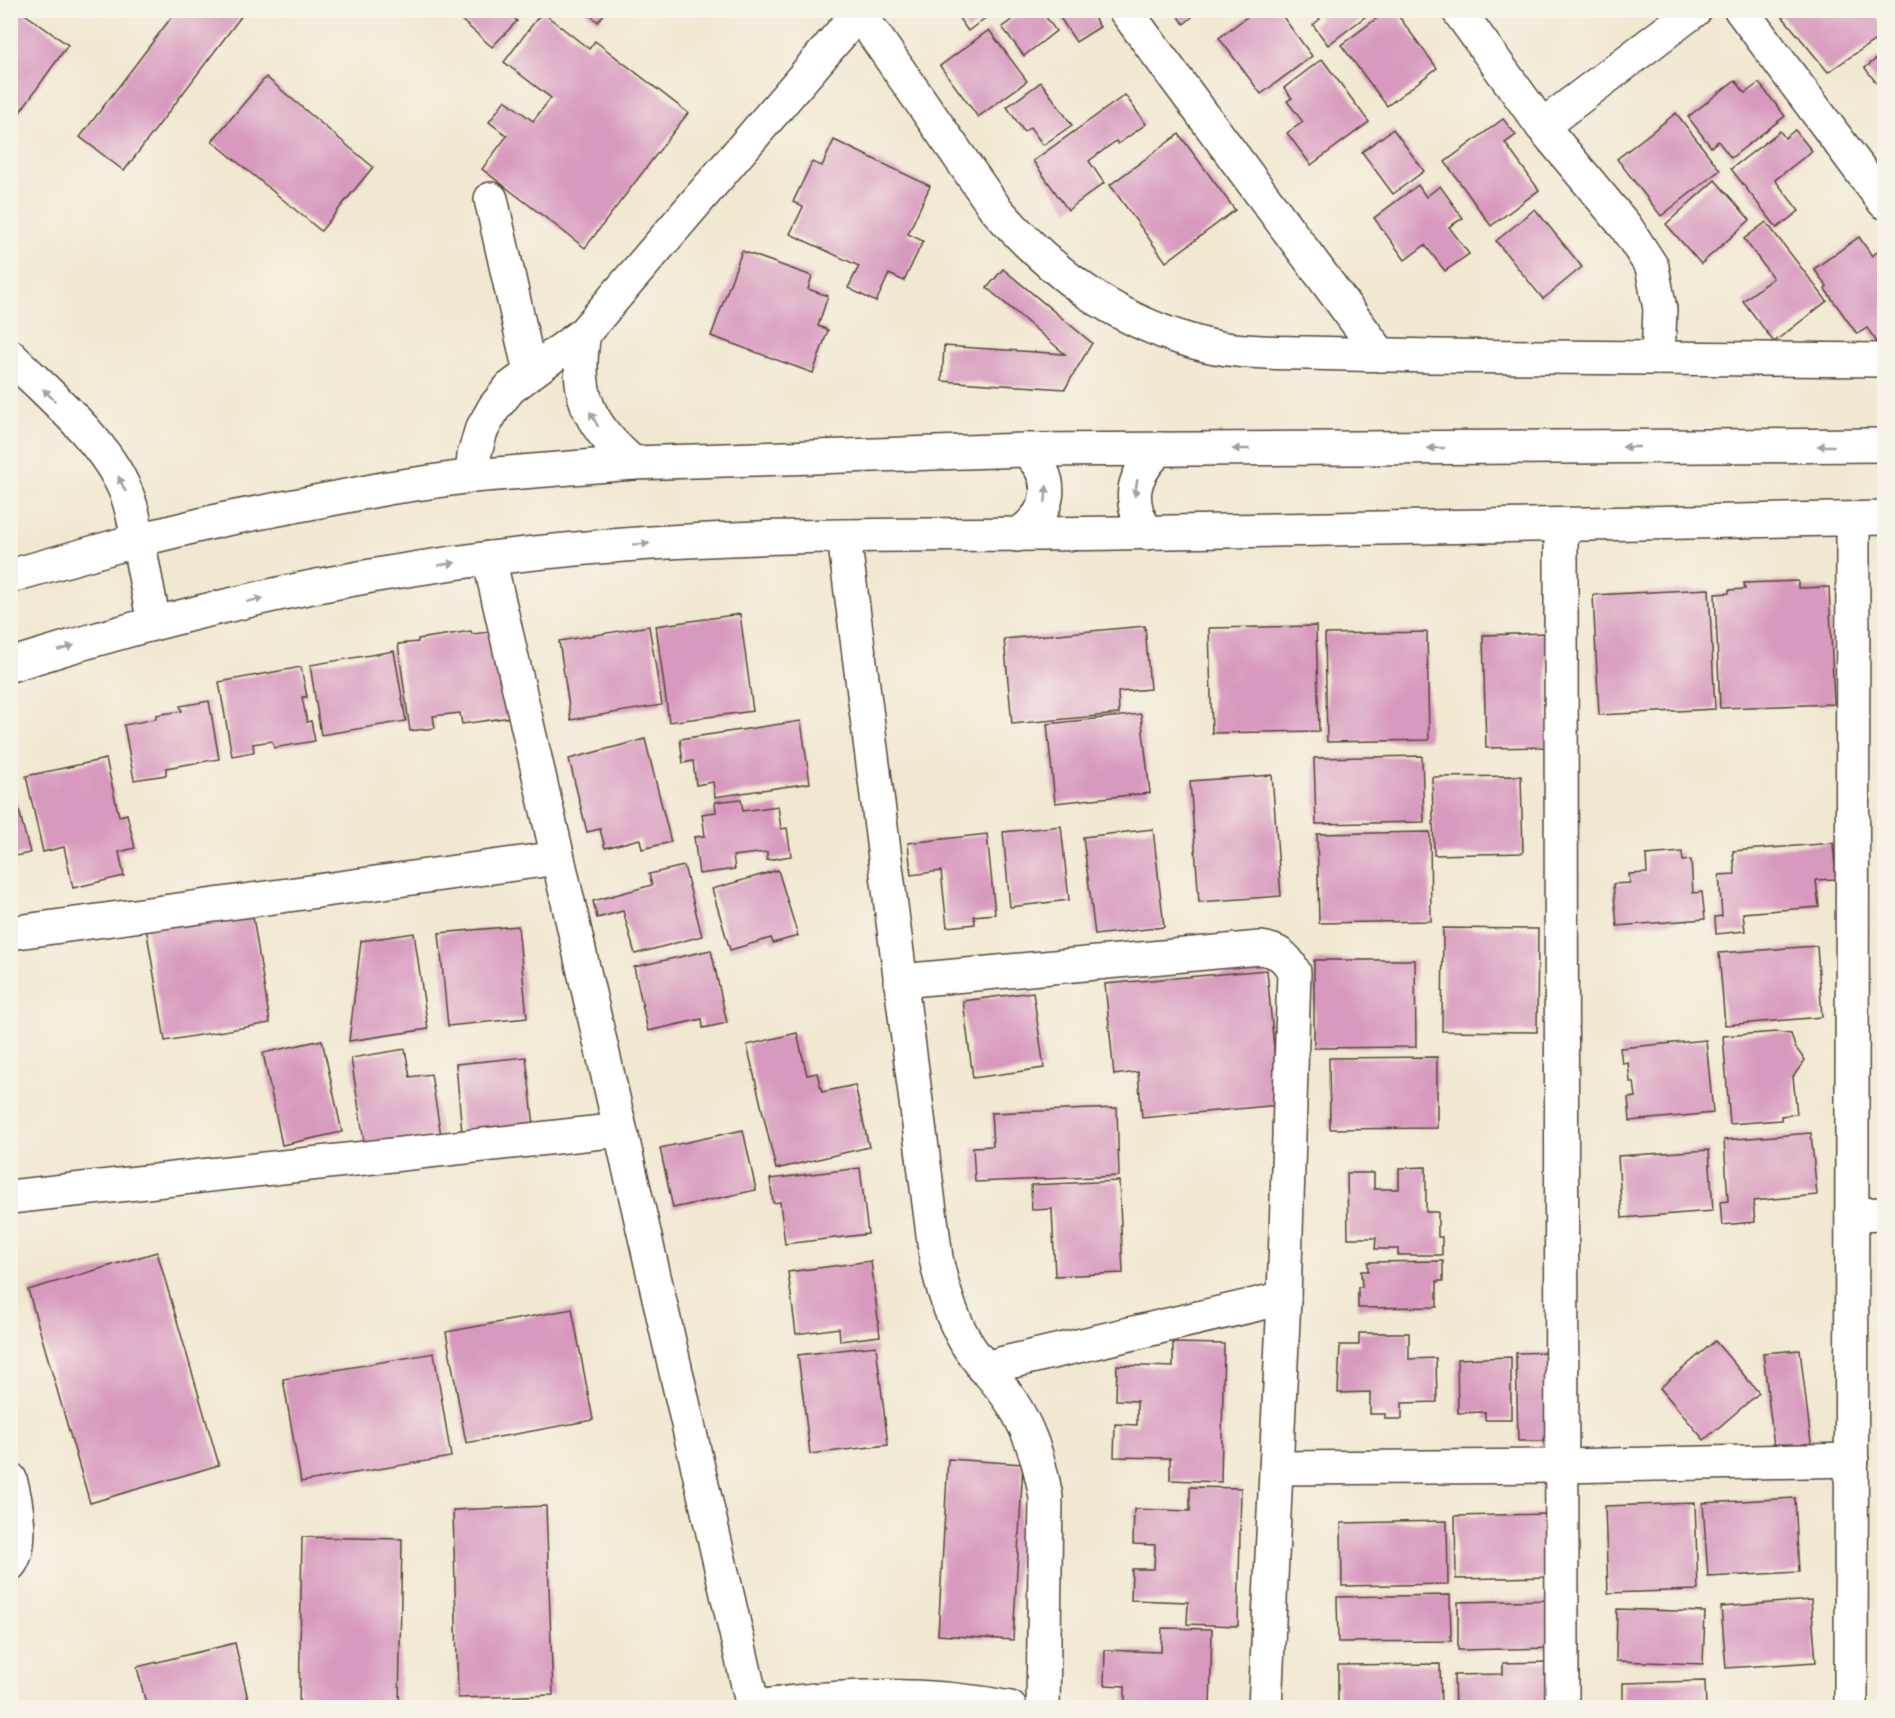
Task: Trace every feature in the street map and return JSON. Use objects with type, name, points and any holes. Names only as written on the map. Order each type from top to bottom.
[{"type":"main road","points":[[1125,10],[1381,355]]},
{"type":"main road","points":[[1458,10],[1542,126],[1626,227],[1652,267],[1660,309],[1658,358]]},
{"type":"main road","points":[[1542,126],[1695,10]]},
{"type":"main road","points":[[1741,10],[1884,202]]},
{"type":"main road","points":[[471,476],[481,431],[494,408],[510,388],[584,333],[859,12],[995,207],[1020,237],[1048,264],[1115,310],[1155,329],[1196,343],[1253,352],[1884,360]]},
{"type":"main road","points":[[491,199],[530,372]]},
{"type":"main road","points":[[584,333],[580,357],[581,382],[587,405],[598,427],[633,463]]},
{"type":"main road","points":[[10,356],[103,452],[126,491],[133,512],[153,623]]},
{"type":"main road","points":[[10,576],[138,540],[221,520],[388,488],[471,476],[633,463],[1025,450],[1884,446]]},
{"type":"main road","points":[[1147,533],[1136,512],[1135,488],[1139,474],[1148,460],[1160,449]]},
{"type":"main road","points":[[1017,535],[1031,527],[1046,501],[1047,487],[1044,472],[1036,459],[1025,450]]},
{"type":"main road","points":[[10,665],[153,623],[366,577],[489,558],[578,548],[755,538],[1869,519],[1852,1215],[1851,1707]]},
{"type":"main road","points":[[1561,526],[1562,1707]]},
{"type":"main road","points":[[844,537],[936,1258],[942,1287],[966,1343],[983,1368],[1003,1389],[1032,1440],[1041,1468],[1046,1497],[1043,1707]]},
{"type":"main road","points":[[489,558],[753,1707],[809,1699],[864,1701],[925,1696],[1010,1707]]},
{"type":"main road","points":[[10,933],[558,858]]},
{"type":"main road","points":[[900,981],[1260,948],[1272,950],[1283,956],[1294,972],[1284,1298],[1265,1707]]},
{"type":"main road","points":[[10,1197],[620,1130]]},
{"type":"main road","points":[[1852,1215],[1884,1214]]},
{"type":"main road","points":[[983,1368],[1284,1298]]},
{"type":"main road","points":[[1276,1468],[1562,1466],[1852,1460]]},
{"type":"main road","points":[[10,1479],[18,1530],[14,1560],[10,1564]]},
{"type":"building","points":[[10,10],[19,10],[68,45],[10,126]]},
{"type":"building","points":[[177,10],[246,10],[124,171],[80,137]]},
{"type":"building","points":[[466,10],[505,10],[517,21],[492,47],[459,18]]},
{"type":"building","points":[[584,10],[607,10],[598,22]]},
{"type":"building","points":[[953,10],[990,10],[992,13],[968,31]]},
{"type":"building","points":[[1025,10],[1041,10],[1056,31],[1024,56],[1002,27]]},
{"type":"building","points":[[1055,10],[1089,10],[1100,27],[1076,42]]},
{"type":"building","points":[[1173,10],[1200,10],[1184,24]]},
{"type":"building","points":[[1256,10],[1278,10],[1312,56],[1261,94],[1219,38]]},
{"type":"building","points":[[1313,10],[1374,10],[1328,45],[1313,25],[1320,19]]},
{"type":"building","points":[[1388,10],[1394,10],[1437,68],[1387,106],[1341,45]]},
{"type":"building","points":[[1777,10],[1873,10],[1884,27],[1884,34],[1828,72]]},
{"type":"building","points":[[542,12],[589,49],[595,41],[688,113],[585,248],[482,169],[507,136],[489,122],[505,100],[533,121],[551,98],[504,62]]},
{"type":"building","points":[[989,30],[1027,81],[978,117],[940,66]]},
{"type":"building","points":[[1884,53],[1884,93],[1865,68]]},
{"type":"building","points":[[1322,59],[1369,122],[1311,165],[1287,133],[1303,122],[1287,101],[1292,98],[1284,88]]},
{"type":"building","points":[[266,77],[373,167],[321,231],[212,141]]},
{"type":"building","points":[[1735,80],[1745,93],[1759,83],[1785,116],[1731,158],[1718,141],[1711,147],[1688,117]]},
{"type":"building","points":[[1041,82],[1072,125],[1043,145],[1030,127],[1024,132],[1007,107]]},
{"type":"building","points":[[1125,95],[1146,124],[1118,144],[1116,141],[1089,161],[1104,183],[1068,210],[1033,161]]},
{"type":"building","points":[[1676,113],[1720,170],[1661,216],[1617,159]]},
{"type":"building","points":[[1503,119],[1516,135],[1505,143],[1539,190],[1491,226],[1445,162]]},
{"type":"building","points":[[1393,129],[1424,171],[1393,194],[1362,152]]},
{"type":"building","points":[[1795,130],[1812,151],[1775,180],[1799,211],[1777,228],[1731,169],[1780,131],[1785,138]]},
{"type":"building","points":[[1179,134],[1235,210],[1166,262],[1110,185]]},
{"type":"building","points":[[834,140],[930,186],[908,234],[923,241],[904,281],[889,274],[876,302],[848,288],[859,266],[790,234],[803,207],[793,202],[812,162],[822,166]]},
{"type":"building","points":[[1715,180],[1750,220],[1701,264],[1666,224]]},
{"type":"building","points":[[1418,185],[1426,197],[1440,186],[1463,218],[1449,227],[1469,254],[1445,271],[1425,245],[1405,260],[1374,218]]},
{"type":"building","points":[[1535,209],[1582,267],[1543,299],[1496,241]]},
{"type":"building","points":[[1766,222],[1827,301],[1774,342],[1743,301],[1773,278],[1744,239]]},
{"type":"building","points":[[1859,237],[1872,256],[1884,247],[1884,352],[1867,328],[1857,334],[1825,289],[1827,287],[1814,269]]},
{"type":"building","points":[[742,251],[812,276],[808,289],[828,296],[818,326],[828,330],[813,373],[711,336]]},
{"type":"building","points":[[1003,269],[1092,343],[1065,389],[942,381],[944,346],[1065,354],[987,288]]},
{"type":"building","points":[[1798,581],[1798,588],[1829,587],[1834,704],[1720,708],[1715,594],[1745,589],[1744,583]]},
{"type":"building","points":[[1709,589],[1715,709],[1599,715],[1593,595]]},
{"type":"building","points":[[740,614],[753,711],[669,722],[656,626]]},
{"type":"building","points":[[649,626],[662,705],[571,720],[559,641]]},
{"type":"building","points":[[1145,626],[1150,689],[1118,692],[1119,714],[1012,724],[1004,639]]},
{"type":"building","points":[[1316,626],[1319,731],[1212,733],[1209,628]]},
{"type":"building","points":[[471,631],[472,634],[499,631],[511,717],[462,724],[460,713],[433,716],[435,728],[410,731],[398,644]]},
{"type":"building","points":[[1427,632],[1429,740],[1327,742],[1325,634]]},
{"type":"building","points":[[1546,633],[1549,747],[1486,748],[1483,635]]},
{"type":"building","points":[[394,651],[406,721],[321,735],[310,665]]},
{"type":"building","points":[[301,667],[307,697],[302,697],[307,722],[311,721],[315,741],[274,748],[272,741],[253,744],[254,752],[232,756],[219,682]]},
{"type":"building","points":[[209,701],[219,759],[166,768],[166,775],[134,780],[124,725],[156,719],[156,715],[182,711],[180,706]]},
{"type":"building","points":[[1141,714],[1150,793],[1055,803],[1047,724]]},
{"type":"building","points":[[801,721],[810,783],[715,797],[713,782],[696,785],[693,761],[683,763],[680,739]]},
{"type":"building","points":[[645,739],[671,842],[642,849],[640,839],[605,848],[600,829],[587,832],[569,759]]},
{"type":"building","points":[[1422,756],[1424,822],[1316,824],[1314,758]]},
{"type":"building","points":[[106,759],[119,816],[127,814],[135,848],[119,852],[124,876],[73,888],[64,847],[43,852],[26,776]]},
{"type":"building","points":[[1272,775],[1281,896],[1199,902],[1190,781]]},
{"type":"building","points":[[10,776],[30,853],[10,857]]},
{"type":"building","points":[[1521,776],[1523,853],[1434,855],[1432,777]]},
{"type":"building","points":[[741,799],[743,811],[778,806],[781,829],[787,828],[791,856],[767,860],[767,852],[733,856],[735,869],[699,874],[694,837],[705,836],[702,814],[716,812],[715,802]]},
{"type":"building","points":[[1061,826],[1069,900],[1010,907],[1003,832]]},
{"type":"building","points":[[1153,829],[1164,927],[1095,935],[1083,837]]},
{"type":"building","points":[[1430,832],[1431,921],[1319,923],[1317,834]]},
{"type":"building","points":[[987,834],[995,914],[974,916],[975,924],[947,927],[941,871],[911,875],[908,843]]},
{"type":"building","points":[[1833,843],[1836,879],[1816,880],[1819,907],[1743,913],[1745,931],[1716,934],[1715,917],[1722,916],[1719,875],[1735,874],[1733,851]]},
{"type":"building","points":[[1682,852],[1683,861],[1691,860],[1693,893],[1702,892],[1705,919],[1617,926],[1613,884],[1630,883],[1629,874],[1647,873],[1646,855]]},
{"type":"building","points":[[684,866],[702,936],[635,954],[623,911],[597,918],[593,901],[652,885],[649,874]]},
{"type":"building","points":[[778,870],[798,936],[773,943],[771,938],[730,950],[712,889]]},
{"type":"building","points":[[251,904],[270,1023],[165,1041],[145,921]]},
{"type":"building","points":[[518,926],[527,1018],[448,1026],[439,933]]},
{"type":"building","points":[[1443,928],[1538,929],[1537,1032],[1442,1031]]},
{"type":"building","points":[[414,933],[428,1029],[349,1041],[361,941]]},
{"type":"building","points":[[1817,946],[1822,1017],[1725,1025],[1719,953]]},
{"type":"building","points":[[711,950],[727,1023],[703,1028],[702,1019],[648,1031],[634,967]]},
{"type":"building","points":[[1314,960],[1415,960],[1416,1047],[1314,1048]]},
{"type":"building","points":[[1267,970],[1279,1105],[1142,1118],[1138,1072],[1114,1075],[1105,984]]},
{"type":"building","points":[[1033,992],[1044,1068],[973,1078],[963,1001]]},
{"type":"building","points":[[1777,1032],[1791,1034],[1795,1047],[1805,1060],[1793,1077],[1797,1114],[1781,1116],[1781,1120],[1730,1124],[1723,1036]]},
{"type":"building","points":[[797,1033],[807,1075],[817,1073],[822,1092],[855,1085],[869,1147],[776,1169],[747,1045]]},
{"type":"building","points":[[322,1040],[342,1132],[282,1145],[263,1053]]},
{"type":"building","points":[[1706,1040],[1713,1113],[1630,1121],[1628,1098],[1636,1097],[1634,1082],[1630,1082],[1628,1062],[1622,1063],[1620,1048]]},
{"type":"building","points":[[405,1049],[410,1077],[431,1074],[441,1136],[365,1148],[351,1058]]},
{"type":"building","points":[[526,1057],[534,1126],[462,1133],[456,1064]]},
{"type":"building","points":[[1437,1057],[1437,1128],[1330,1129],[1329,1058]]},
{"type":"building","points":[[1117,1108],[1119,1176],[975,1182],[973,1147],[993,1146],[991,1113]]},
{"type":"building","points":[[743,1130],[756,1190],[673,1208],[660,1148]]},
{"type":"building","points":[[1811,1133],[1817,1195],[1753,1201],[1755,1222],[1722,1225],[1720,1202],[1728,1201],[1724,1140]]},
{"type":"building","points":[[1709,1150],[1713,1211],[1622,1218],[1618,1156]]},
{"type":"building","points":[[1426,1167],[1426,1212],[1438,1212],[1438,1237],[1442,1237],[1442,1255],[1398,1255],[1398,1249],[1375,1249],[1376,1238],[1348,1238],[1347,1173],[1374,1173],[1374,1189],[1399,1189],[1399,1168]]},
{"type":"building","points":[[860,1168],[868,1234],[785,1244],[780,1202],[773,1203],[770,1179]]},
{"type":"building","points":[[1119,1181],[1123,1273],[1055,1276],[1052,1209],[1032,1210],[1031,1185]]},
{"type":"building","points":[[157,1252],[219,1465],[90,1503],[28,1290]]},
{"type":"building","points":[[871,1261],[880,1336],[840,1341],[839,1328],[796,1334],[788,1272]]},
{"type":"building","points":[[1443,1261],[1443,1281],[1437,1281],[1437,1307],[1358,1308],[1358,1287],[1362,1287],[1361,1271],[1368,1271],[1368,1262]]},
{"type":"building","points":[[572,1309],[593,1420],[466,1443],[446,1332]]},
{"type":"building","points":[[1359,1333],[1409,1333],[1409,1359],[1436,1358],[1437,1402],[1402,1403],[1402,1419],[1385,1419],[1385,1414],[1370,1414],[1370,1392],[1338,1393],[1340,1345],[1359,1345]]},
{"type":"building","points":[[1715,1341],[1759,1393],[1704,1440],[1660,1388]]},
{"type":"building","points":[[1173,1343],[1224,1344],[1221,1482],[1170,1480],[1170,1458],[1114,1457],[1115,1424],[1137,1425],[1137,1401],[1116,1400],[1117,1365],[1173,1367]]},
{"type":"building","points":[[876,1346],[888,1445],[810,1454],[798,1355]]},
{"type":"building","points":[[1800,1350],[1812,1451],[1775,1455],[1763,1353]]},
{"type":"building","points":[[1553,1352],[1555,1441],[1518,1441],[1516,1353]]},
{"type":"building","points":[[434,1353],[451,1457],[301,1482],[283,1379]]},
{"type":"building","points":[[1511,1357],[1511,1420],[1485,1420],[1485,1412],[1458,1413],[1457,1359]]},
{"type":"building","points":[[948,1459],[1023,1464],[1013,1640],[938,1635]]},
{"type":"building","points":[[1190,1487],[1241,1488],[1238,1626],[1187,1624],[1188,1602],[1131,1600],[1132,1569],[1154,1569],[1155,1545],[1133,1544],[1134,1509],[1190,1511]]},
{"type":"building","points":[[1795,1498],[1799,1572],[1708,1577],[1703,1503]]},
{"type":"building","points":[[1695,1503],[1698,1590],[1608,1593],[1605,1506]]},
{"type":"building","points":[[546,1506],[553,1695],[458,1698],[453,1510]]},
{"type":"building","points":[[1548,1514],[1550,1577],[1456,1579],[1455,1516]]},
{"type":"building","points":[[1447,1521],[1448,1584],[1342,1586],[1341,1523]]},
{"type":"building","points":[[302,1537],[402,1539],[399,1708],[299,1708]]},
{"type":"building","points":[[1450,1595],[1451,1641],[1338,1642],[1337,1597]]},
{"type":"building","points":[[1561,1600],[1561,1648],[1458,1650],[1458,1602]]},
{"type":"building","points":[[1811,1600],[1816,1662],[1726,1668],[1721,1607]]},
{"type":"building","points":[[1617,1609],[1705,1612],[1703,1664],[1616,1661]]},
{"type":"building","points":[[1162,1628],[1212,1629],[1210,1708],[1125,1708],[1125,1686],[1104,1685],[1105,1650],[1161,1652]]},
{"type":"building","points":[[235,1643],[250,1708],[147,1708],[137,1667]]},
{"type":"building","points":[[1551,1662],[1552,1708],[1455,1708],[1454,1675],[1503,1674],[1503,1663]]},
{"type":"building","points":[[1440,1664],[1441,1708],[1338,1708],[1338,1665]]},
{"type":"building","points":[[1705,1681],[1706,1708],[1623,1708],[1623,1683]]}]
